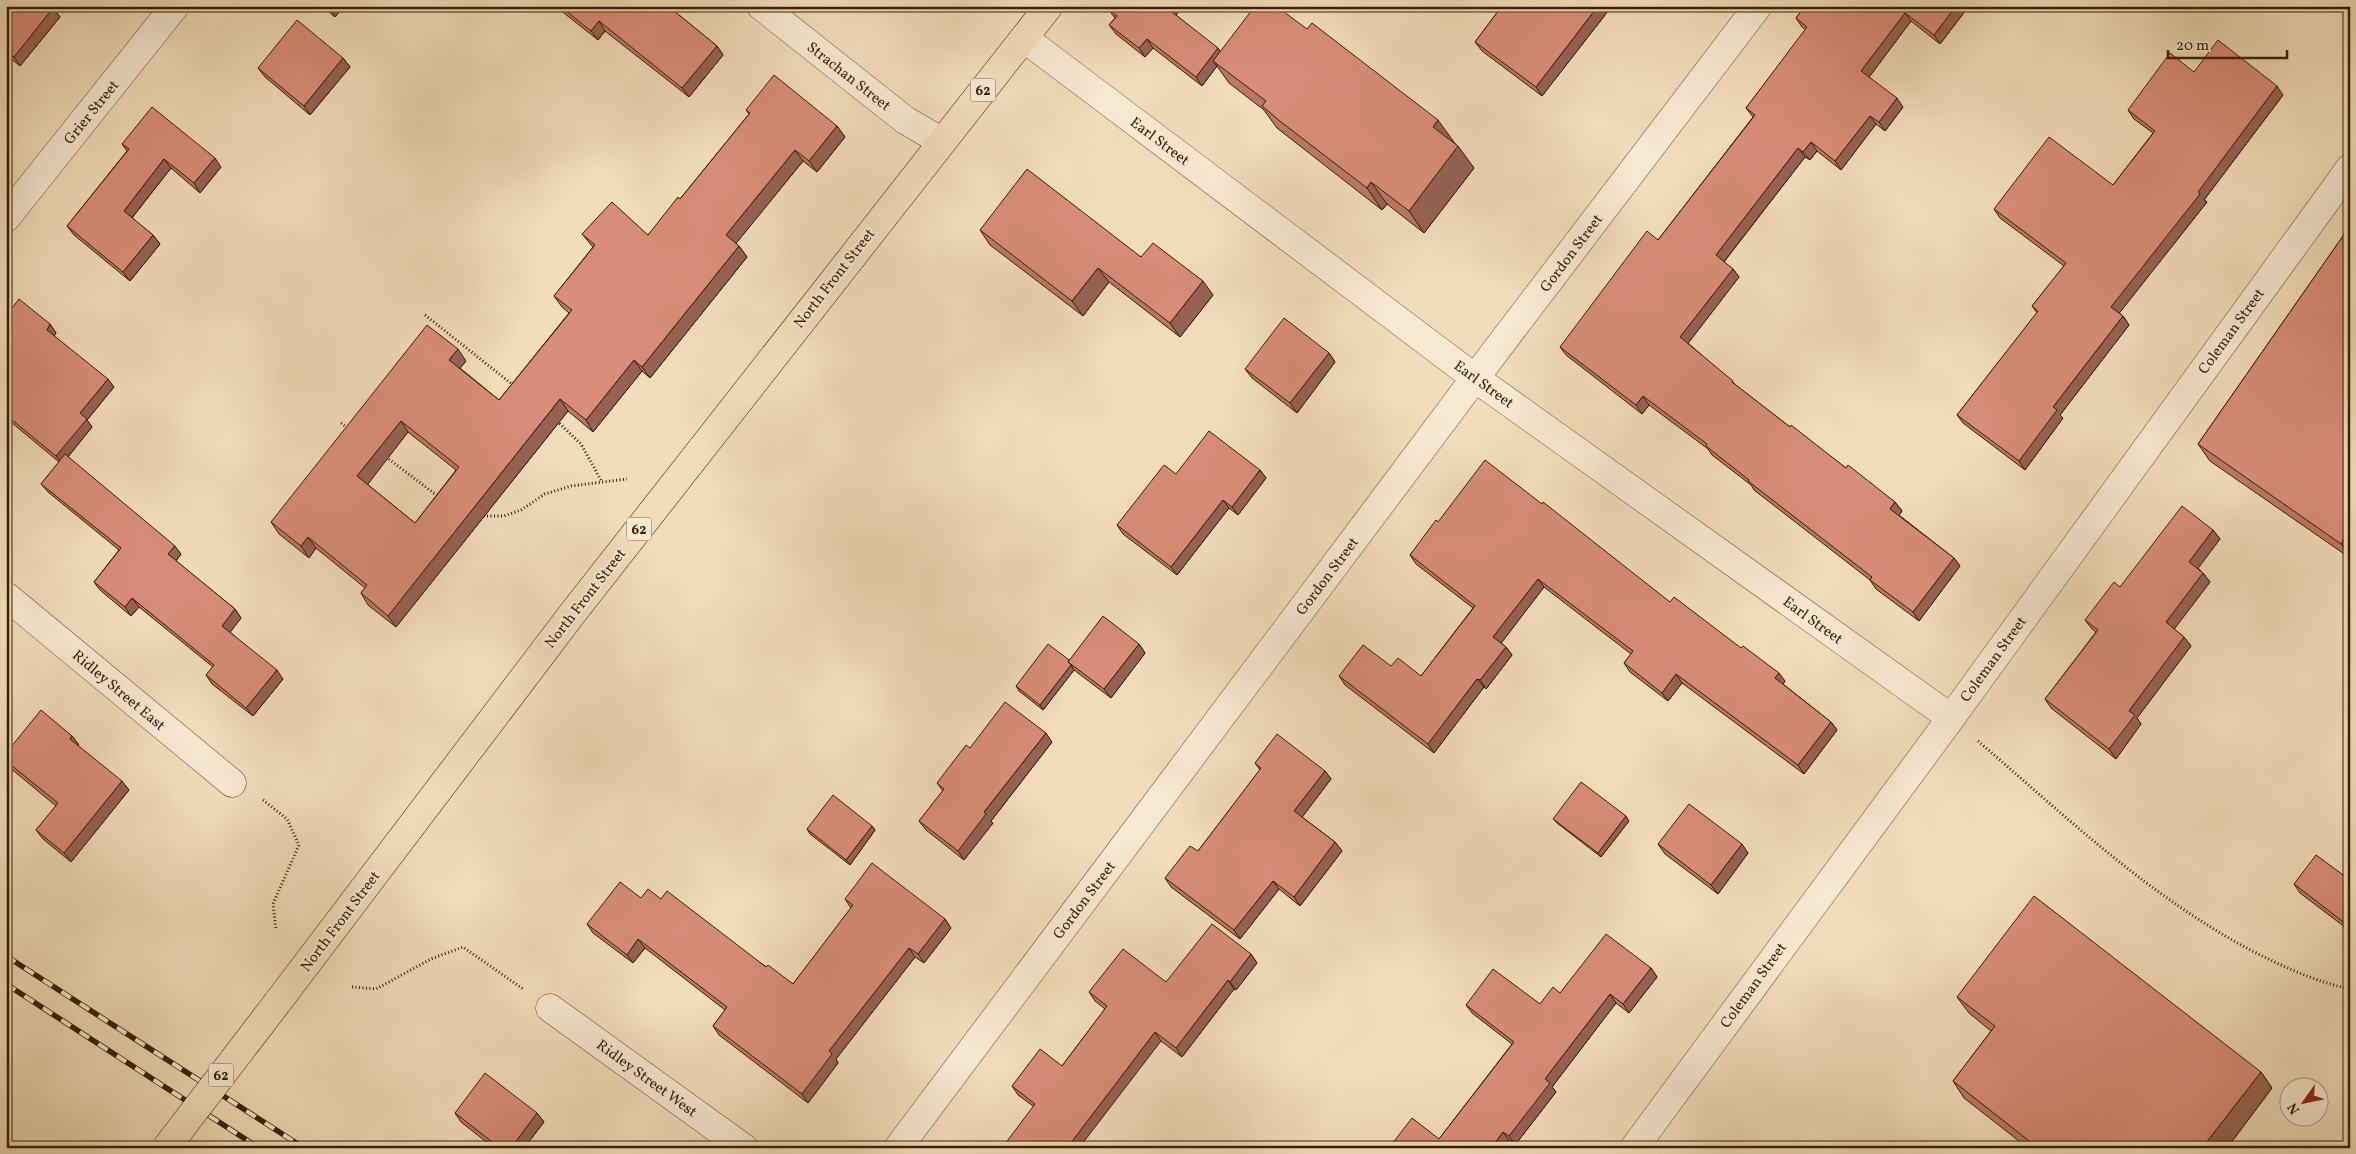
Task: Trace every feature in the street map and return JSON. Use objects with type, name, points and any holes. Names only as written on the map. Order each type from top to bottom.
[{"type":"main road","name":"North Front Street","points":[[166,1148],[572,614],[941,141],[1025,39],[1049,6]]},
{"type":"street","name":"Grier Street","points":[[6,218],[175,6]]},
{"type":"street","name":"Strachan Street","points":[[761,6],[905,120],[941,141]]},
{"type":"street","name":"Gordon Street","points":[[898,1148],[1475,378],[1758,6]]},
{"type":"street","name":"Earl Street","points":[[1025,39],[1475,378],[1951,718]]},
{"type":"street","name":"Coleman Street","points":[[1634,1148],[1951,718],[2350,168]]},
{"type":"street","name":"Ridley Street East","points":[[6,596],[232,783]]},
{"type":"street","name":"Ridley Street West","points":[[550,1008],[744,1148]]},
{"type":"path","points":[[425,315],[519,390]]},
{"type":"path","points":[[550,415],[566,427],[581,444],[602,482]]},
{"type":"path","points":[[341,422],[356,434]]},
{"type":"path","points":[[380,452],[444,500]]},
{"type":"path","points":[[476,515],[485,517],[504,516],[521,510],[545,494],[571,486],[627,479]]},
{"type":"path","points":[[1951,718],[2108,855],[2161,895],[2216,931],[2274,963],[2350,989]]},
{"type":"path","points":[[232,783],[256,795],[287,819],[299,845],[273,904],[276,930]]},
{"type":"path","points":[[352,987],[376,988],[431,959],[463,946],[550,1008]]},
{"type":"building","points":[[6,6],[52,6],[53,8],[14,57],[6,51]]},
{"type":"building","points":[[560,6],[668,6],[717,46],[682,88],[599,21],[591,31]]},
{"type":"building","points":[[1110,6],[1169,6],[1167,8],[1218,48],[1196,77],[1147,39],[1139,48],[1109,25],[1117,16],[1108,9]]},
{"type":"building","points":[[1255,6],[1276,6],[1307,29],[1312,23],[1438,120],[1433,127],[1458,146],[1409,211],[1371,182],[1367,188],[1281,122],[1262,106],[1266,101],[1213,61]]},
{"type":"building","points":[[1502,6],[1598,6],[1536,87],[1475,42]]},
{"type":"building","points":[[1805,6],[1956,6],[1934,35],[1905,13],[1861,71],[1897,98],[1879,122],[1870,116],[1835,161],[1811,142],[1803,152],[1798,148],[1716,255],[1733,269],[1680,337],[1732,382],[1790,427],[1791,425],[1846,468],[1848,465],[1895,502],[1890,509],[1954,558],[1913,612],[1870,580],[1872,577],[1748,481],[1706,446],[1707,444],[1643,396],[1636,405],[1560,347],[1647,231],[1658,240],[1755,115],[1746,108],[1807,27],[1796,18]]},
{"type":"building","points":[[297,20],[343,58],[304,106],[258,68]]},
{"type":"building","points":[[2218,40],[2277,86],[2198,192],[2200,194],[2111,307],[2123,316],[2053,407],[2057,410],[2019,461],[1957,415],[2038,311],[2032,306],[2066,263],[1994,209],[2049,137],[2113,185],[2155,131],[2128,110],[2170,53],[2194,72]]},
{"type":"building","points":[[774,75],[837,126],[809,161],[795,150],[726,235],[739,246],[642,367],[634,360],[586,420],[560,399],[388,616],[361,593],[367,585],[308,537],[301,546],[271,522],[427,325],[458,349],[449,360],[499,400],[572,310],[554,296],[595,245],[582,234],[612,202],[648,235],[750,113],[746,110]],"holes":[[[401,421],[459,467],[415,523],[357,476]]]},
{"type":"building","points":[[152,107],[215,158],[194,183],[164,159],[124,211],[153,235],[123,272],[67,226],[129,149],[122,144]]},
{"type":"building","points":[[1027,169],[1141,257],[1153,243],[1203,281],[1170,323],[1098,268],[1072,301],[980,230]]},
{"type":"building","points":[[2350,226],[2350,531],[2341,544],[2198,444]]},
{"type":"building","points":[[19,299],[50,324],[47,330],[108,379],[80,413],[87,419],[56,456],[6,415],[6,316]]},
{"type":"building","points":[[1284,318],[1329,353],[1290,403],[1245,369]]},
{"type":"building","points":[[1209,431],[1260,470],[1232,507],[1223,500],[1171,567],[1117,525],[1164,465],[1176,474]]},
{"type":"building","points":[[65,454],[175,546],[168,554],[235,609],[222,626],[277,670],[246,708],[206,675],[214,665],[132,598],[125,607],[94,582],[121,548],[41,484]]},
{"type":"building","points":[[1485,460],[1542,504],[1543,502],[1670,602],[1674,597],[1741,648],[1743,646],[1779,673],[1775,678],[1831,722],[1798,765],[1676,674],[1662,693],[1624,663],[1633,651],[1538,579],[1493,637],[1506,647],[1480,680],[1477,679],[1428,744],[1339,676],[1363,645],[1391,666],[1398,658],[1421,676],[1475,606],[1410,555],[1436,520],[1438,522]]},
{"type":"building","points":[[2182,506],[2213,530],[2189,562],[2203,573],[2166,622],[2184,637],[2129,711],[2135,715],[2109,749],[2045,699],[2098,630],[2085,620],[2114,582],[2120,587]]},
{"type":"building","points":[[1103,616],[1139,644],[1104,689],[1068,662]]},
{"type":"building","points":[[1048,644],[1069,660],[1068,662],[1071,665],[1040,705],[1016,686]]},
{"type":"building","points":[[1005,702],[1046,733],[984,812],[986,814],[958,851],[919,821],[944,789],[937,783],[966,745],[970,748]]},
{"type":"building","points":[[41,710],[72,736],[70,739],[122,781],[64,853],[36,830],[58,803],[6,761],[6,753]]},
{"type":"building","points":[[1277,734],[1325,771],[1294,811],[1335,842],[1294,897],[1273,881],[1234,930],[1165,878],[1190,846],[1198,851],[1261,768],[1255,763]]},
{"type":"building","points":[[1581,782],[1626,816],[1598,853],[1553,819]]},
{"type":"building","points":[[833,795],[872,826],[846,860],[807,829]]},
{"type":"building","points":[[1689,804],[1742,844],[1711,885],[1658,844]]},
{"type":"building","points":[[2316,855],[2350,880],[2350,927],[2294,884]]},
{"type":"building","points":[[872,863],[945,919],[918,954],[909,948],[829,1051],[832,1054],[802,1094],[713,1026],[727,1007],[638,939],[627,955],[587,924],[620,882],[641,898],[648,889],[661,899],[667,891],[766,967],[768,965],[793,984],[853,905],[845,899]]},
{"type":"building","points":[[2034,896],[2261,1072],[2202,1148],[2038,1148],[1953,1081],[1995,1026],[1957,997]]},
{"type":"building","points":[[1212,924],[1251,954],[1230,982],[1228,980],[1176,1048],[1155,1032],[1067,1148],[1002,1148],[1035,1104],[1012,1086],[1040,1049],[1062,1066],[1107,1006],[1089,992],[1123,949],[1166,982]]},
{"type":"building","points":[[1606,934],[1651,968],[1623,1004],[1610,994],[1545,1079],[1550,1083],[1509,1136],[1503,1132],[1491,1148],[1389,1148],[1412,1118],[1439,1139],[1514,1042],[1466,1005],[1493,969],[1540,1004],[1553,987],[1560,993]]},
{"type":"building","points":[[485,1073],[537,1113],[511,1148],[500,1148],[455,1113]]},
{"type":"railway","points":[[6,956],[304,1148]]},
{"type":"railway","points":[[6,984],[259,1148]]}]
